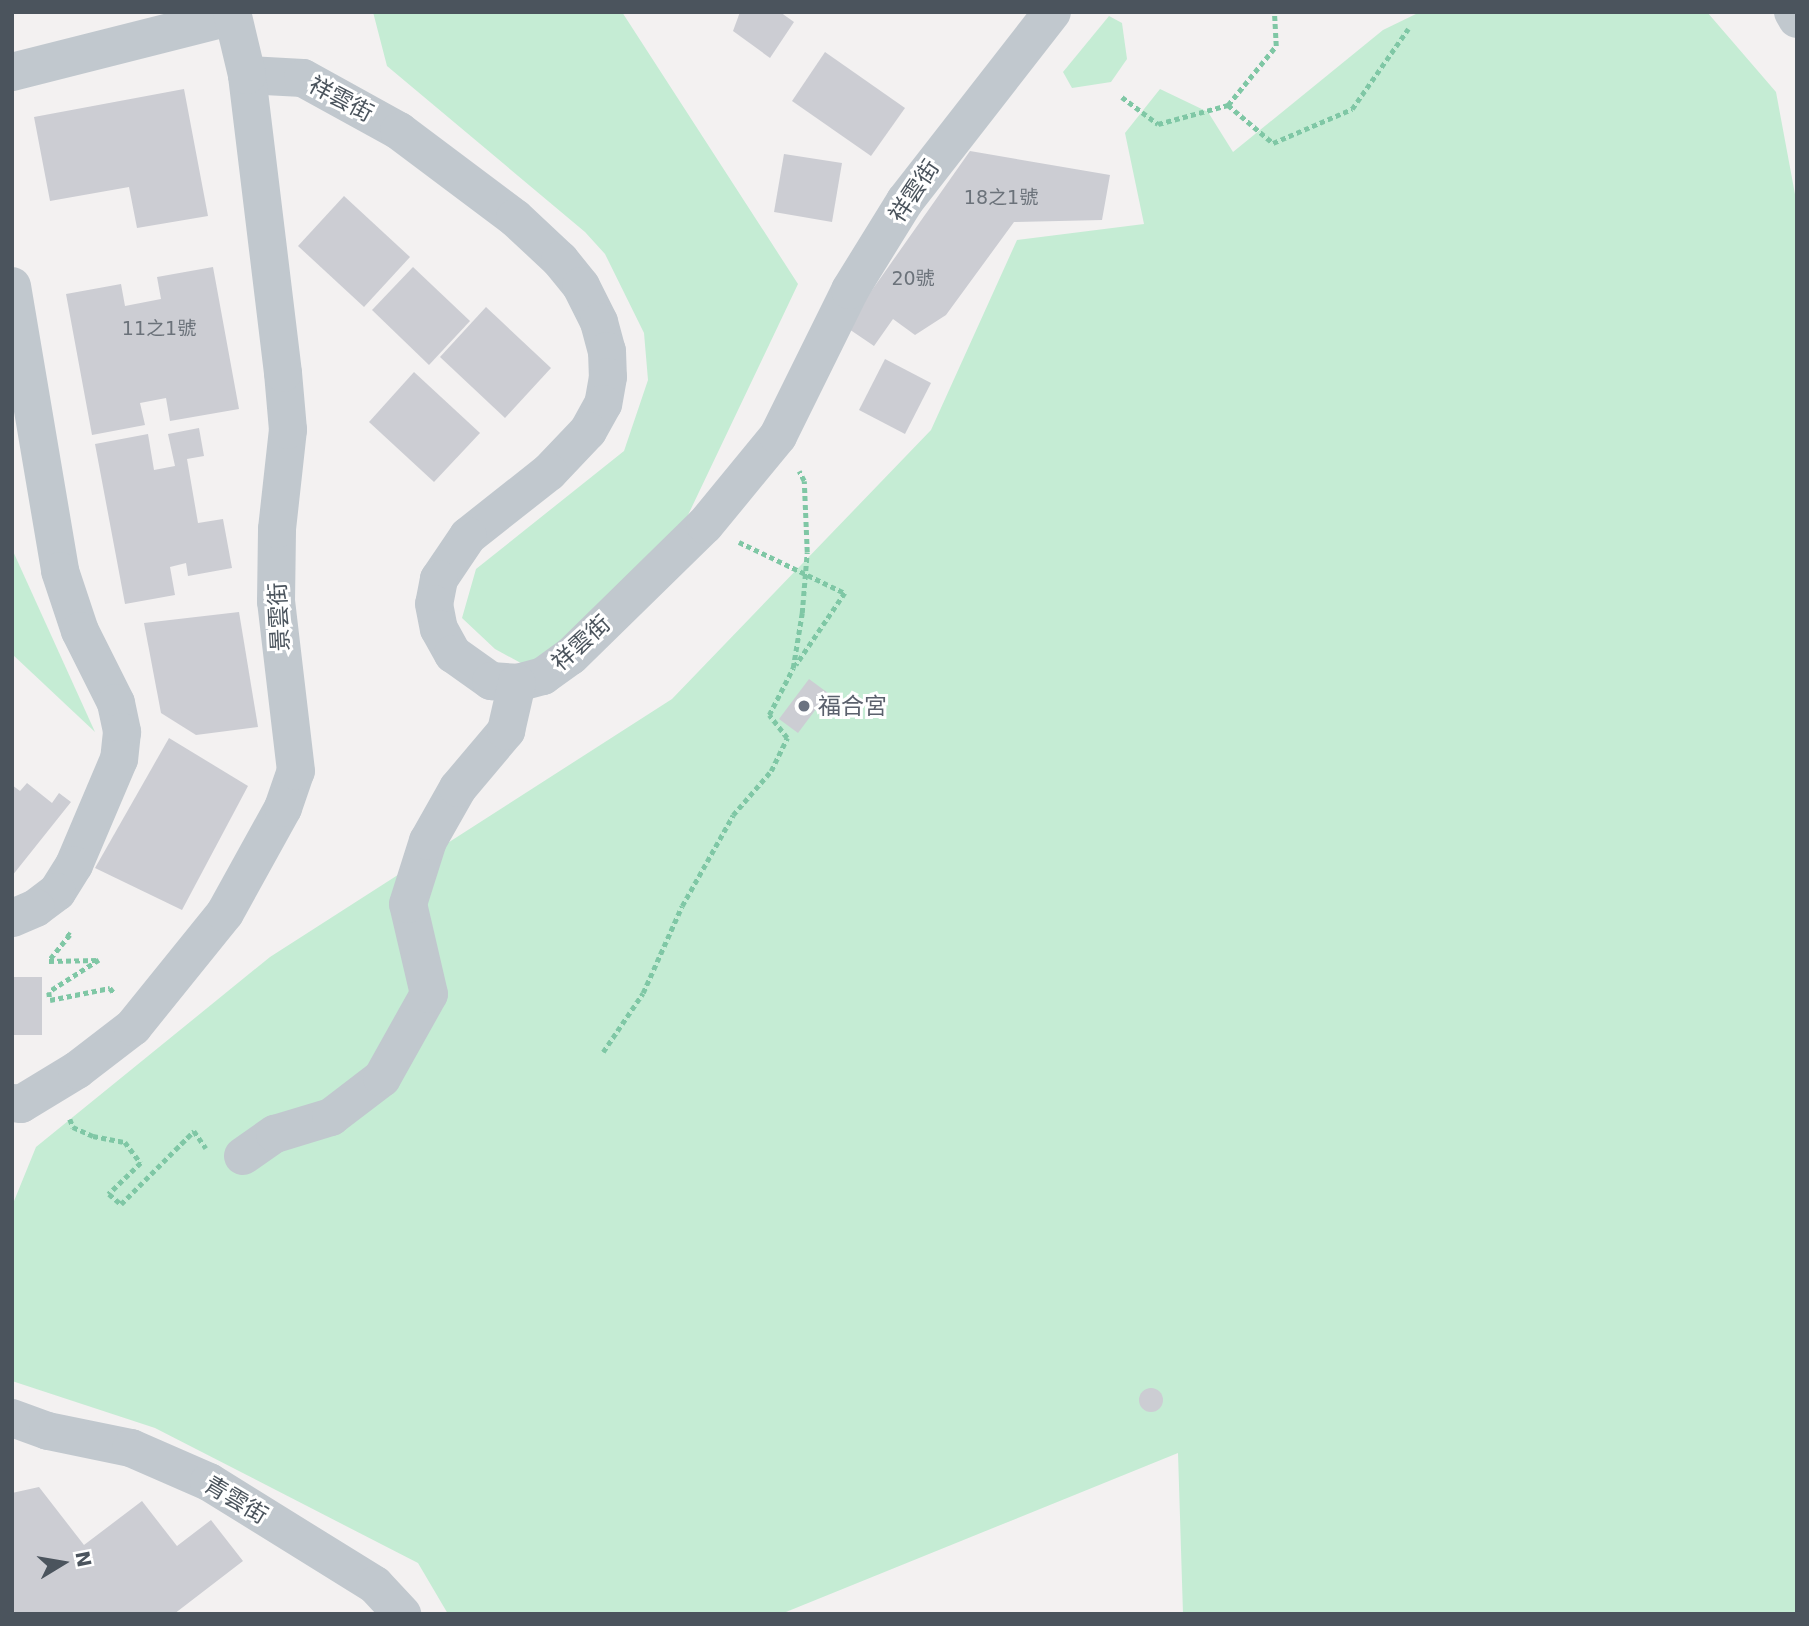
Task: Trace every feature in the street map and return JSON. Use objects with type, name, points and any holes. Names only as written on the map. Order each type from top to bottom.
[{"type":"street","name":"祥雲街","points":[[247,75],[303,78],[399,131],[515,218],[560,260],[581,286],[599,322],[607,351],[608,377],[603,404],[589,431],[549,472],[468,536],[439,579],[435,604],[439,629],[453,654],[491,681],[517,683],[543,676],[571,656],[705,525],[778,436],[850,290],[905,201],[1052,12]]},
{"type":"street","points":[[1793,12],[1797,19]]},
{"type":"street","points":[[12,72],[233,14]]},
{"type":"street","name":"景雲街","points":[[15,1109],[77,1070],[133,1027],[225,913],[284,808],[296,771],[276,602],[277,529],[288,430],[247,75],[233,14]]},
{"type":"street","points":[[12,286],[60,571],[80,631],[116,703],[122,732],[119,759],[74,864],[57,892],[36,908],[12,918]]},
{"type":"street","points":[[243,1156],[275,1134],[331,1116],[382,1078],[429,994],[408,904],[428,841],[458,788],[506,731],[517,683]]},
{"type":"street","name":"青雲街","points":[[12,1418],[48,1431],[131,1448],[209,1482],[374,1585],[402,1614]]},
{"type":"street","points":[[12,1450],[48,1431]]},
{"type":"path","points":[[1122,97],[1158,124],[1228,105],[1276,46],[1273,12]]},
{"type":"path","points":[[1228,105],[1273,143],[1352,109],[1408,29]]},
{"type":"path","points":[[793,668],[807,552],[804,481]]},
{"type":"path","points":[[603,1052],[643,993],[682,905],[733,815],[771,771],[787,738],[769,715],[793,668],[845,593],[735,540]]},
{"type":"green space","points":[[373,12],[622,12],[798,284],[679,534],[530,668],[495,649],[462,618],[476,569],[624,451],[648,380],[644,333],[605,254],[585,232],[387,66]]},
{"type":"green space","points":[[1420,12],[1707,12],[1776,92],[1797,205],[1797,1614],[1183,1614],[1178,1453],[781,1614],[448,1614],[418,1563],[155,1428],[12,1381],[12,1206],[36,1147],[270,957],[672,699],[931,430],[1017,240],[1144,224],[1125,133],[1160,89],[1208,112],[1233,152],[1383,30]]},
{"type":"green space","points":[[1109,16],[1122,23],[1127,59],[1111,82],[1072,88],[1063,72]]},
{"type":"green space","points":[[12,549],[95,732],[12,654]]},
{"type":"building","points":[[740,12],[780,12],[794,22],[770,58],[733,31]]},
{"type":"building","points":[[825,52],[905,108],[871,156],[792,101]]},
{"type":"building","points":[[184,89],[208,216],[137,228],[129,187],[50,201],[34,117]]},
{"type":"building","points":[[970,151],[1110,175],[1102,220],[1014,222],[946,315],[915,335],[893,319],[874,346],[846,327]]},
{"type":"building","points":[[784,154],[842,163],[832,222],[774,212]]},
{"type":"building","points":[[344,196],[410,257],[364,307],[298,246]]},
{"type":"building","points":[[213,267],[239,409],[170,421],[166,398],[140,403],[145,425],[92,435],[66,294],[121,284],[125,306],[161,299],[157,277]]},
{"type":"building","points":[[413,267],[470,321],[429,365],[372,310]]},
{"type":"building","points":[[486,307],[551,368],[505,418],[440,357]]},
{"type":"building","points":[[885,359],[931,383],[905,434],[859,410]]},
{"type":"building","points":[[414,372],[480,433],[434,482],[369,422]]},
{"type":"building","points":[[199,428],[204,456],[187,459],[198,523],[223,519],[232,568],[188,576],[186,563],[170,567],[175,595],[125,604],[95,444],[148,434],[154,470],[175,466],[168,434]]},
{"type":"building","points":[[239,612],[258,727],[196,735],[161,713],[144,623]]},
{"type":"building","name":"福合宮","points":[[809,679],[828,693],[798,733],[779,719]]},
{"type":"building","points":[[169,738],[248,786],[182,910],[95,868]]},
{"type":"building","points":[[27,783],[52,803],[59,793],[71,802],[12,876],[12,785],[20,791]]},
{"type":"building","points":[[12,977],[42,977],[42,1035],[12,1035]]},
{"type":"building","points":[[1151,1388],[1162,1395],[1163,1400],[1156,1411],[1151,1412],[1140,1405],[1139,1400],[1146,1389]]},
{"type":"building","points":[[39,1487],[84,1545],[142,1501],[177,1546],[211,1520],[243,1561],[174,1614],[16,1614],[12,1609],[12,1493]]},
{"type":"place","name":"福合宮","points":[[804,706]]}]
